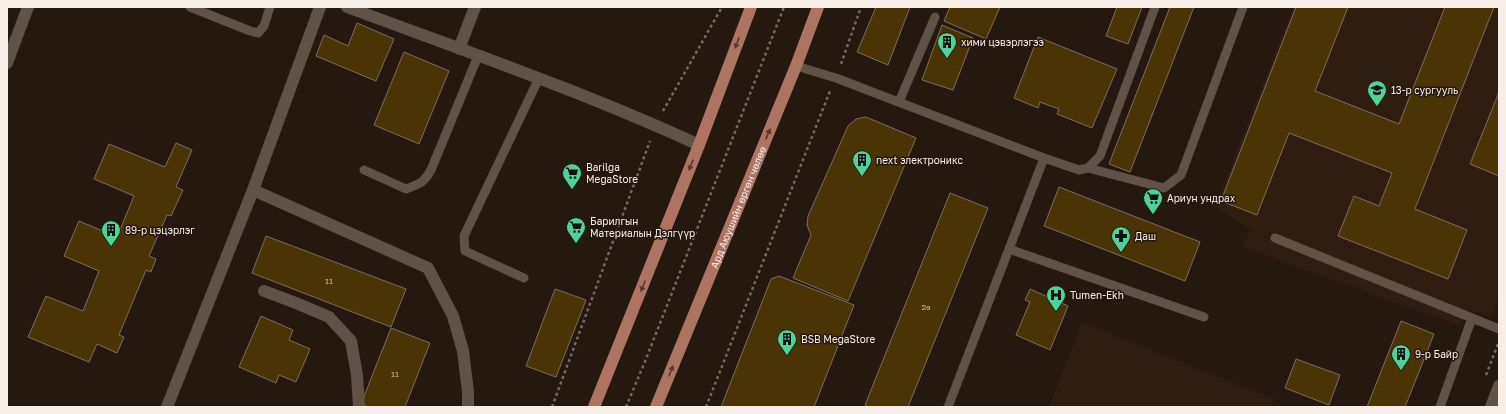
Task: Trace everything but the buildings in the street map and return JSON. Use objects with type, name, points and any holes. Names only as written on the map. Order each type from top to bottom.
[{"type":"main road","points":[[594,407],[699,145],[751,7]]},
{"type":"main road","name":"Ард Аюушийн өргөн чөлөө","points":[[656,407],[796,66],[818,7]]},
{"type":"street","points":[[7,63],[28,7]]},
{"type":"street","points":[[167,407],[253,190],[320,7]]},
{"type":"street","points":[[347,7],[539,78],[656,125],[699,145]]},
{"type":"street","points":[[459,49],[475,7]]},
{"type":"street","points":[[253,190],[428,268],[453,316],[463,351],[468,392],[468,407]]},
{"type":"street","points":[[264,292],[296,303],[329,317],[351,341],[357,375],[359,407]]},
{"type":"street","points":[[1491,407],[1499,386]]},
{"type":"lane","points":[[190,7],[258,33],[264,26],[270,7]]},
{"type":"lane","points":[[1088,168],[1100,156],[1155,7]]},
{"type":"lane","points":[[796,66],[836,78],[1079,170],[1088,168],[1164,188],[1181,175],[1243,7]]},
{"type":"lane","points":[[899,102],[935,17]]},
{"type":"lane","points":[[364,170],[406,189],[416,186],[425,180],[431,170],[478,56]]},
{"type":"lane","points":[[524,278],[465,251],[464,236],[539,78]]},
{"type":"lane","points":[[948,407],[1044,158]]},
{"type":"lane","points":[[1275,238],[1499,329]]},
{"type":"lane","points":[[1009,249],[1204,317]]},
{"type":"lane","points":[[1440,407],[1472,318]]},
{"type":"path","points":[[552,407],[656,125],[722,7]]},
{"type":"path","points":[[626,407],[784,7]]},
{"type":"path","points":[[706,407],[836,78],[861,7]]},
{"type":"shaded area","name":"13-р сургууль","points":[[1293,7],[1499,7],[1499,296],[1491,317],[1468,310],[1460,326],[1243,247],[1250,229],[1215,206]]},
{"type":"shaded area","points":[[1082,322],[1274,399],[1271,407],[1049,407]]},
{"type":"place","name":"хими цэвэрлэгээ","points":[[947,59]]},
{"type":"place","name":"13-р сургууль","points":[[1377,107]]},
{"type":"place","name":"next электроникс","points":[[862,177]]},
{"type":"place","name":"Barilga MegaStore","points":[[572,190]]},
{"type":"place","name":"Ариун ундрах","points":[[1153,215]]},
{"type":"place","name":"Барилгын Материалын Дэлгүүр","points":[[576,244]]},
{"type":"place","name":"89-р цэцэрлэг","points":[[111,247]]},
{"type":"place","name":"Даш","points":[[1121,253]]},
{"type":"place","name":"Tumen-Ekh","points":[[1056,312]]},
{"type":"place","name":"BSB MegaStore","points":[[787,356]]},
{"type":"place","name":"9-р Байр","points":[[1401,371]]}]
